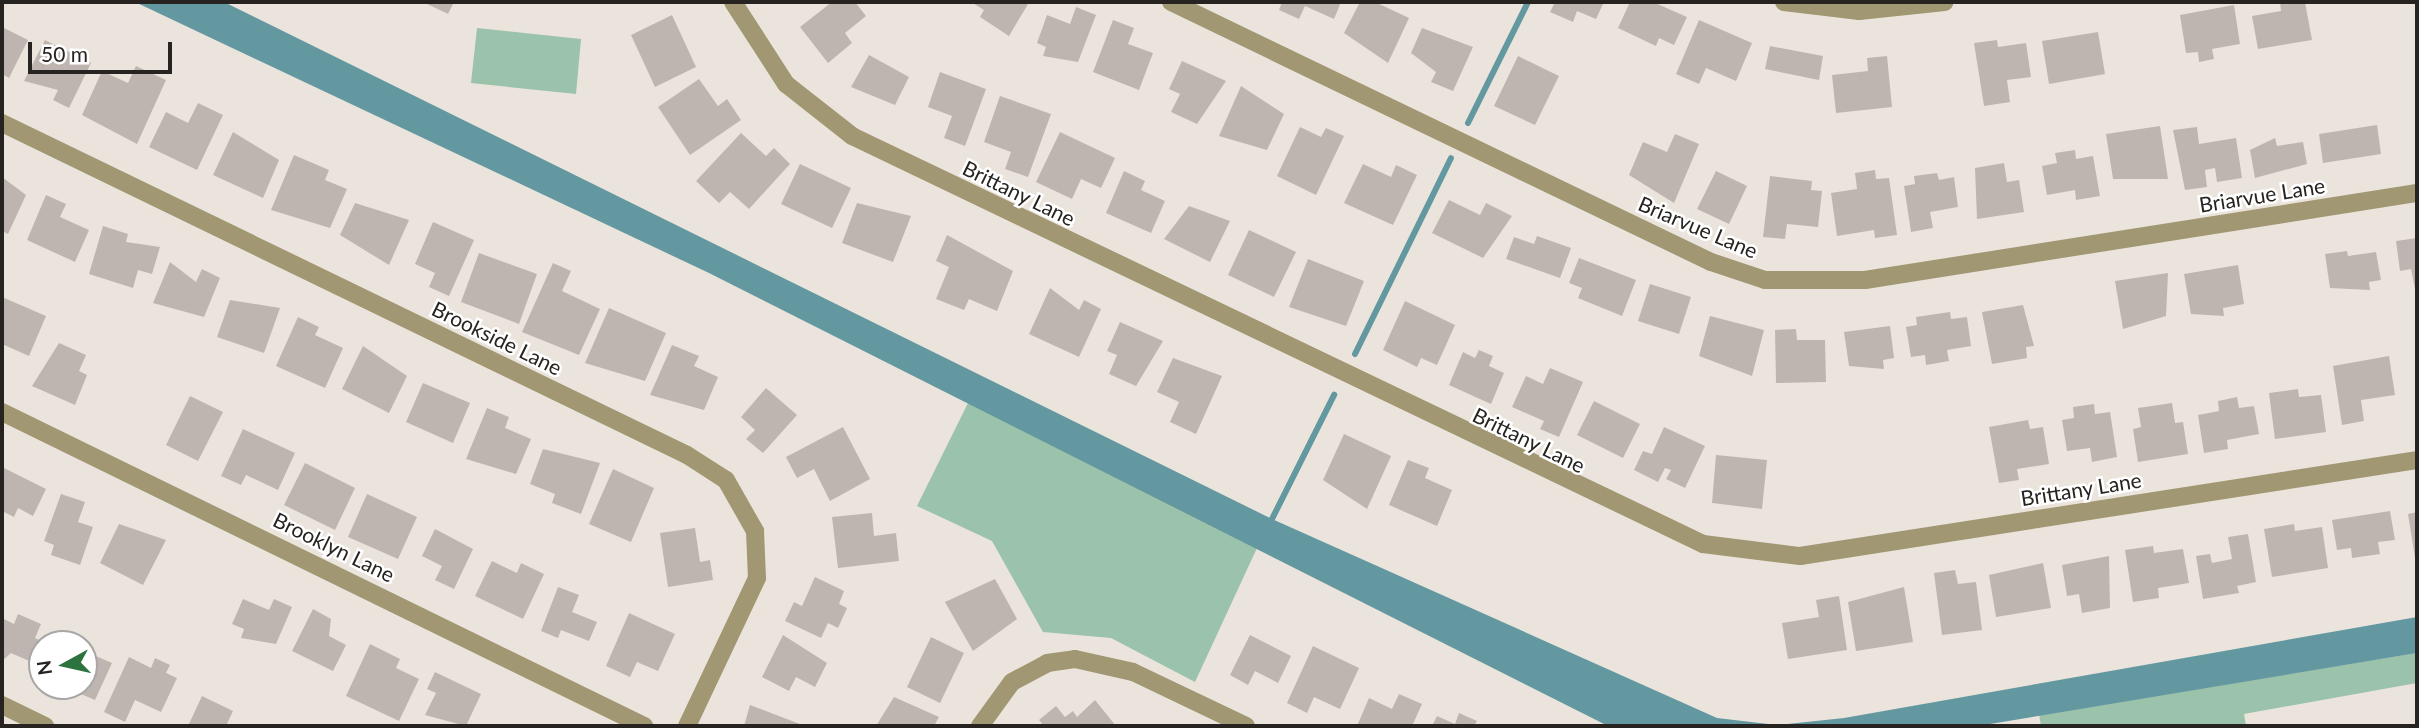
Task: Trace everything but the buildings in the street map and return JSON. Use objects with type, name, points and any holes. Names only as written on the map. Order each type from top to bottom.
[{"type":"street","name":"Brittany Lane","points":[[733,2],[786,84],[852,136],[1703,544],[1800,556],[2417,460]]},
{"type":"street","name":"Briarvue Lane","points":[[1171,2],[1711,262],[1774,281],[1866,280],[2417,193]]},
{"type":"street","points":[[1784,2],[1859,11],[1945,2]]},
{"type":"street","name":"Brookside Lane","points":[[2,123],[687,455],[726,480],[755,531],[757,578],[687,726]]},
{"type":"street","name":"Brooklyn Lane","points":[[2,412],[644,726]]},
{"type":"street","points":[[980,726],[1012,682],[1047,663],[1075,659],[1133,672],[1246,726]]},
{"type":"street","points":[[2,705],[45,726]]},
{"type":"green space","points":[[477,28],[581,39],[576,94],[471,83]]},
{"type":"green space","points":[[969,401],[1257,548],[1195,682],[1111,638],[1043,632],[992,541],[917,506]]},
{"type":"green space","points":[[2417,653],[2417,683],[2244,714],[2246,726],[2041,726],[2039,714]]},
{"type":"water","points":[[135,2],[224,2],[1272,519],[1717,718],[1777,725],[1844,718],[2417,617],[2417,653],[1978,726],[1608,726],[709,273]]},
{"type":"waterway","points":[[1468,123],[1528,2]]},
{"type":"waterway","points":[[1355,354],[1451,158]]},
{"type":"waterway","points":[[1272,519],[1334,395]]}]
